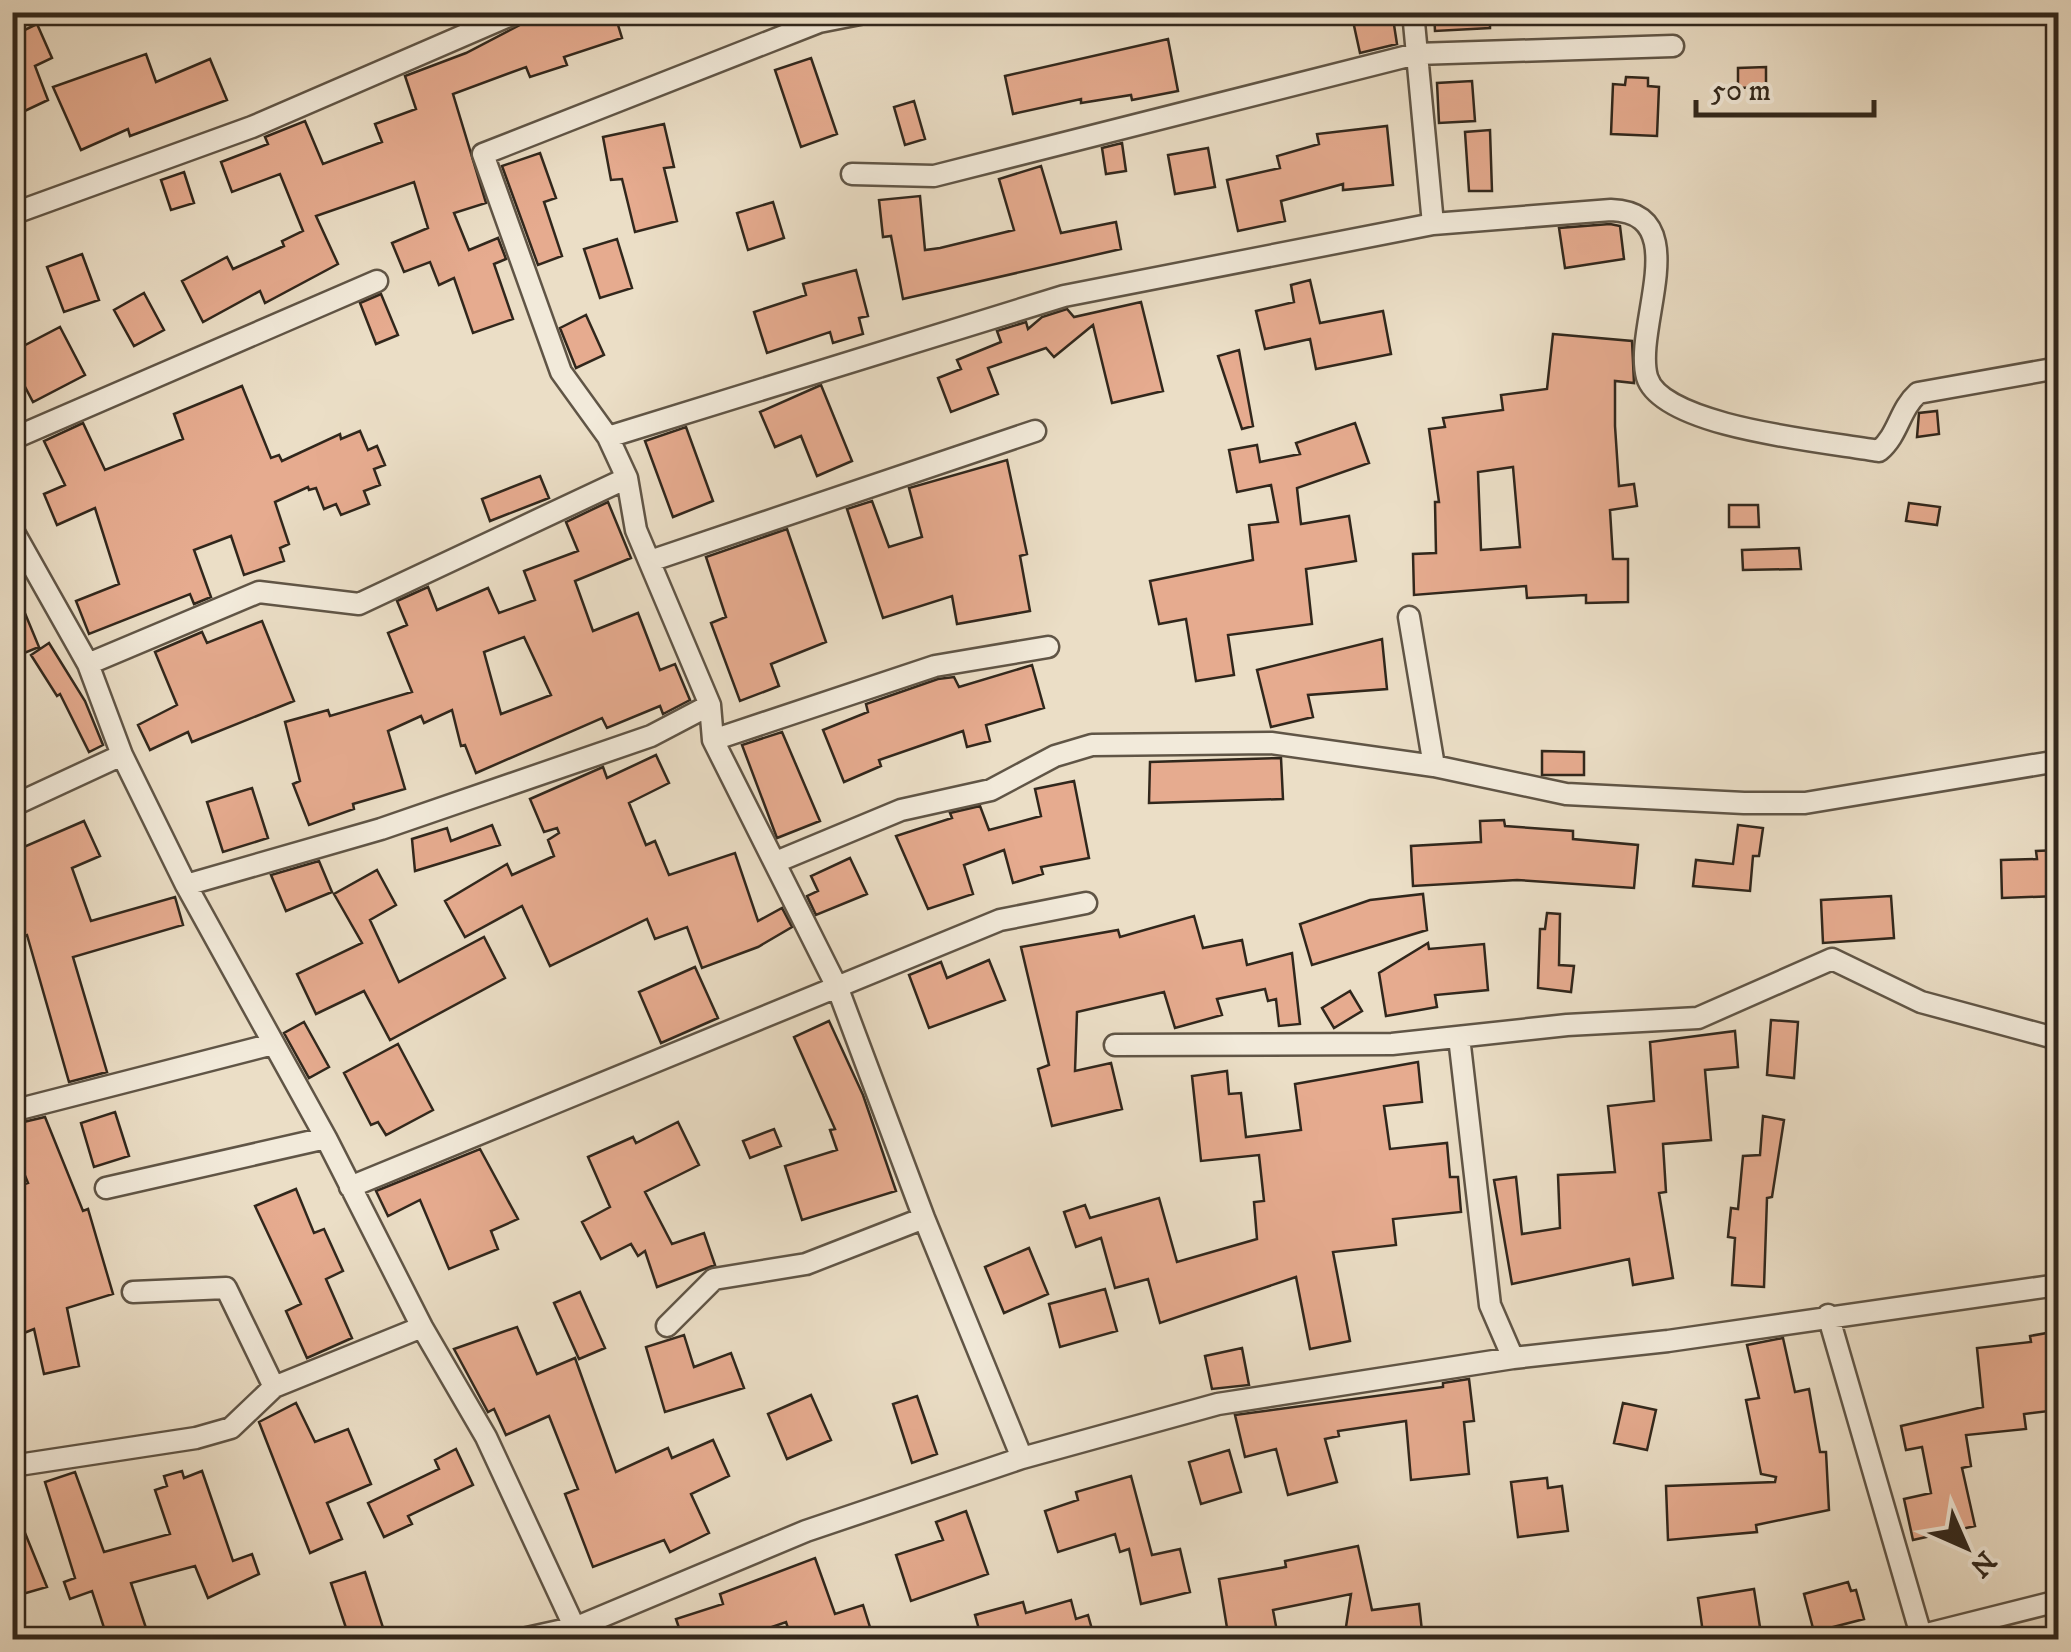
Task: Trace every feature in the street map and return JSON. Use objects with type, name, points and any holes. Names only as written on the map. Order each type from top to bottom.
[{"type":"street","points":[[12,214],[252,127],[518,12]]},
{"type":"street","points":[[870,12],[817,17],[483,154],[561,372],[608,437],[627,478],[636,530],[710,705],[713,740],[838,989],[924,1218],[1022,1458]]},
{"type":"street","points":[[1413,12],[1433,224]]},
{"type":"street","points":[[852,174],[934,176],[1416,54],[1673,46]]},
{"type":"street","points":[[608,437],[1017,308],[1433,224],[1611,210],[1634,211],[1644,217],[1655,240],[1657,270],[1646,332],[1647,379],[1665,404],[1697,418],[1880,451],[1890,442],[1904,406],[1918,393],[2058,368]]},
{"type":"street","points":[[12,439],[377,282]]},
{"type":"street","points":[[650,561],[1035,432]]},
{"type":"street","points":[[88,664],[259,592],[359,604],[627,478]]},
{"type":"street","points":[[12,529],[19,559],[88,664],[122,755],[186,886],[326,1138],[422,1327],[486,1437],[579,1633]]},
{"type":"street","points":[[1409,617],[1434,766]]},
{"type":"street","points":[[713,740],[935,666],[1048,647]]},
{"type":"street","points":[[186,886],[380,829],[634,742],[710,705]]},
{"type":"street","points":[[776,862],[901,810],[991,790],[1055,756],[1092,745],[1271,744],[1434,766],[1566,794],[1775,804],[1881,793],[2058,762]]},
{"type":"street","points":[[12,806],[122,755]]},
{"type":"street","points":[[350,1187],[1000,920],[1086,904]]},
{"type":"street","points":[[1115,1045],[1392,1044],[1567,1024],[1698,1018],[1832,959],[1922,1002],[2058,1038]]},
{"type":"street","points":[[1460,1037],[1490,1304],[1512,1358]]},
{"type":"street","points":[[12,1111],[273,1044]]},
{"type":"street","points":[[106,1188],[326,1138]]},
{"type":"street","points":[[667,1326],[714,1279],[806,1264],[924,1218]]},
{"type":"street","points":[[518,1640],[579,1633],[806,1531],[1022,1458],[1218,1404],[1512,1358],[1668,1341],[2058,1285]]},
{"type":"street","points":[[133,1292],[226,1288],[274,1386]]},
{"type":"street","points":[[1828,1315],[1912,1637],[2058,1601]]},
{"type":"street","points":[[12,1466],[196,1438],[231,1428],[274,1386],[422,1327]]},
{"type":"building","points":[[545,12],[614,12],[622,38],[564,57],[567,65],[530,77],[526,67],[453,94],[486,203],[454,213],[469,250],[498,238],[506,259],[494,264],[513,319],[473,333],[454,278],[439,285],[430,262],[404,272],[392,243],[428,228],[414,182],[316,216],[338,264],[265,303],[260,291],[203,322],[182,281],[227,257],[233,269],[284,246],[282,241],[303,231],[280,174],[232,192],[221,162],[268,144],[265,137],[305,121],[323,164],[382,142],[375,124],[416,109],[405,76],[466,53]]},
{"type":"building","points":[[1351,12],[1392,12],[1397,44],[1360,53]]},
{"type":"building","points":[[1434,12],[1490,12],[1490,28],[1435,31]]},
{"type":"building","points":[[37,24],[52,58],[35,66],[48,100],[12,117],[12,36]]},
{"type":"building","points":[[1168,39],[1178,91],[1132,100],[1131,95],[1081,103],[1081,99],[1013,114],[1005,76]]},
{"type":"building","points":[[146,54],[156,82],[210,59],[227,100],[130,136],[128,129],[81,150],[53,87]]},
{"type":"building","points":[[811,58],[837,134],[801,147],[775,70]]},
{"type":"building","points":[[1766,67],[1766,87],[1738,88],[1738,68]]},
{"type":"building","points":[[1626,77],[1648,78],[1648,86],[1659,87],[1657,136],[1611,134],[1613,84],[1625,85]]},
{"type":"building","points":[[1472,81],[1475,121],[1439,123],[1437,83]]},
{"type":"building","points":[[914,101],[925,139],[905,145],[894,107]]},
{"type":"building","points":[[664,124],[674,167],[664,168],[677,221],[635,232],[622,179],[611,180],[603,137]]},
{"type":"building","points":[[1387,126],[1393,185],[1343,190],[1343,184],[1281,201],[1285,221],[1238,231],[1227,180],[1280,168],[1277,156],[1319,144],[1317,134]]},
{"type":"building","points":[[1490,130],[1492,191],[1469,191],[1465,132]]},
{"type":"building","points":[[1122,143],[1126,171],[1106,174],[1102,148]]},
{"type":"building","points":[[1208,148],[1215,187],[1175,194],[1168,155]]},
{"type":"building","points":[[540,153],[556,198],[544,202],[562,256],[538,265],[502,166]]},
{"type":"building","points":[[1041,166],[1061,233],[1116,222],[1121,249],[903,299],[891,236],[883,237],[879,200],[920,196],[925,250],[940,248],[1014,230],[999,179]]},
{"type":"building","points":[[184,172],[194,203],[171,210],[161,180]]},
{"type":"building","points":[[773,202],[784,238],[748,250],[737,213]]},
{"type":"building","points":[[1620,226],[1624,259],[1565,268],[1559,228]]},
{"type":"building","points":[[617,239],[632,288],[600,298],[584,249]]},
{"type":"building","points":[[82,254],[99,300],[64,312],[47,267]]},
{"type":"building","points":[[856,270],[868,316],[859,318],[863,334],[833,343],[830,332],[767,353],[754,312],[806,295],[803,284]]},
{"type":"building","points":[[1310,280],[1320,323],[1383,311],[1391,354],[1316,369],[1310,339],[1265,349],[1256,311],[1294,302],[1291,285]]},
{"type":"building","points":[[144,293],[164,330],[134,346],[114,310]]},
{"type":"building","points":[[381,294],[398,335],[376,344],[360,303]]},
{"type":"building","points":[[1141,302],[1163,391],[1112,403],[1093,325],[1054,357],[1046,348],[988,368],[998,394],[951,412],[938,378],[961,369],[957,360],[1001,342],[997,331],[1026,322],[1028,329],[1042,317],[1067,309],[1074,317]]},
{"type":"building","points":[[586,315],[604,355],[576,368],[560,328]]},
{"type":"building","points":[[60,327],[85,375],[33,402],[12,362],[12,352]]},
{"type":"building","points":[[1553,334],[1632,341],[1634,383],[1615,381],[1615,426],[1619,486],[1634,484],[1637,506],[1610,510],[1613,559],[1628,559],[1628,602],[1586,603],[1586,595],[1527,598],[1526,586],[1414,595],[1413,554],[1436,553],[1435,502],[1439,502],[1429,429],[1445,427],[1443,418],[1503,410],[1501,395],[1547,389]],"holes":[[[1513,467],[1520,547],[1481,550],[1478,472]]]},
{"type":"building","points":[[1239,350],[1253,426],[1242,429],[1218,356]]},
{"type":"building","points":[[821,385],[852,461],[817,476],[801,436],[775,447],[760,412]]},
{"type":"building","points":[[242,386],[271,458],[279,455],[282,461],[340,434],[341,439],[360,431],[368,450],[377,446],[385,465],[374,469],[380,485],[364,491],[369,504],[341,515],[336,504],[324,509],[316,488],[308,487],[275,502],[289,544],[280,548],[284,561],[244,575],[231,536],[194,550],[211,597],[194,604],[190,594],[89,634],[76,601],[119,584],[95,508],[57,525],[44,494],[65,485],[44,441],[83,423],[105,470],[183,439],[174,414]]},
{"type":"building","points":[[1937,411],[1939,434],[1917,437],[1919,413]]},
{"type":"building","points":[[1355,423],[1369,463],[1297,488],[1301,524],[1349,516],[1356,561],[1306,569],[1312,624],[1228,635],[1234,675],[1196,681],[1186,619],[1159,624],[1150,581],[1253,560],[1249,525],[1278,522],[1271,485],[1237,492],[1229,450],[1257,445],[1260,462],[1300,454],[1296,443]]},
{"type":"building","points":[[686,427],[713,501],[673,517],[645,441]]},
{"type":"building","points":[[1007,460],[1027,554],[1020,556],[1030,611],[957,624],[952,596],[883,618],[847,509],[872,501],[889,547],[922,537],[909,488]]},
{"type":"building","points":[[540,476],[549,498],[490,521],[482,499]]},
{"type":"building","points":[[608,502],[631,558],[575,581],[593,631],[638,613],[660,670],[675,664],[690,700],[663,714],[660,706],[607,728],[602,718],[476,773],[465,745],[461,746],[452,710],[424,723],[421,716],[388,731],[405,789],[353,804],[354,809],[309,825],[293,784],[300,781],[285,722],[328,710],[330,716],[412,692],[388,633],[407,625],[397,601],[428,587],[437,610],[488,588],[499,613],[535,600],[524,571],[578,551],[566,522]],"holes":[[[524,637],[551,695],[501,714],[484,652]]]},
{"type":"building","points":[[1909,503],[1940,507],[1937,525],[1906,521]]},
{"type":"building","points":[[1729,505],[1758,505],[1759,527],[1729,527]]},
{"type":"building","points":[[787,529],[826,642],[771,664],[779,686],[740,701],[711,623],[726,617],[706,557]]},
{"type":"building","points":[[1799,548],[1801,569],[1743,570],[1742,550]]},
{"type":"building","points":[[12,582],[39,647],[12,658]]},
{"type":"building","points":[[262,621],[294,701],[192,742],[188,732],[150,750],[138,725],[177,705],[155,652],[202,632],[207,643]]},
{"type":"building","points":[[1382,639],[1387,689],[1308,695],[1313,717],[1271,727],[1257,670]]},
{"type":"building","points":[[49,643],[85,701],[103,745],[89,752],[60,694],[57,696],[31,655]]},
{"type":"building","points":[[1032,665],[1044,708],[986,725],[990,741],[967,747],[963,731],[879,760],[881,766],[844,782],[823,730],[868,712],[866,704],[938,679],[954,677],[959,687]]},
{"type":"building","points":[[782,732],[820,821],[777,838],[742,745]]},
{"type":"building","points":[[1542,751],[1584,752],[1584,775],[1542,775]]},
{"type":"building","points":[[656,755],[669,783],[629,803],[646,845],[655,841],[669,875],[735,853],[758,921],[782,908],[792,927],[758,947],[702,968],[687,927],[655,939],[647,919],[550,966],[522,906],[465,937],[445,901],[507,864],[512,875],[554,856],[548,840],[559,833],[557,828],[544,832],[530,799],[603,767],[607,778]]},
{"type":"building","points":[[1281,758],[1283,799],[1149,803],[1150,762]]},
{"type":"building","points":[[1074,781],[1089,858],[1041,867],[1043,874],[1013,883],[1004,850],[964,865],[973,894],[928,909],[896,836],[952,818],[950,813],[980,806],[989,830],[1041,816],[1035,789]]},
{"type":"building","points":[[252,788],[268,838],[223,852],[207,802]]},
{"type":"building","points":[[1504,820],[1505,826],[1573,831],[1573,839],[1638,845],[1634,888],[1517,880],[1413,886],[1411,846],[1481,842],[1480,821]]},
{"type":"building","points":[[84,821],[100,856],[72,868],[91,921],[175,897],[183,925],[73,957],[107,1072],[69,1082],[27,935],[12,940],[12,852]]},
{"type":"building","points":[[492,825],[500,845],[415,871],[412,839],[447,828],[451,841]]},
{"type":"building","points":[[1738,825],[1763,828],[1759,856],[1753,856],[1750,891],[1693,886],[1696,860],[1733,864]]},
{"type":"building","points":[[2058,850],[2058,896],[2002,898],[2001,860],[2037,859],[2036,851]]},
{"type":"building","points":[[850,858],[867,894],[816,915],[807,896],[818,891],[811,876]]},
{"type":"building","points":[[319,861],[332,892],[286,911],[271,875]]},
{"type":"building","points":[[377,870],[396,905],[370,920],[399,982],[484,937],[505,978],[390,1040],[364,991],[316,1014],[297,974],[362,943],[334,894]]},
{"type":"building","points":[[1423,894],[1427,930],[1312,965],[1300,924],[1370,900]]},
{"type":"building","points":[[1891,896],[1894,938],[1823,943],[1821,900]]},
{"type":"building","points":[[1547,913],[1560,914],[1559,965],[1574,966],[1571,992],[1538,988],[1540,929],[1545,929]]},
{"type":"building","points":[[1194,916],[1203,948],[1242,940],[1247,965],[1292,953],[1300,1024],[1279,1026],[1276,999],[1268,1001],[1265,989],[1217,999],[1222,1015],[1175,1028],[1164,992],[1077,1012],[1075,1071],[1111,1063],[1122,1109],[1052,1126],[1038,1069],[1049,1065],[1021,947],[1118,930],[1120,937]]},
{"type":"building","points":[[1428,943],[1429,949],[1484,944],[1488,990],[1435,995],[1437,1007],[1386,1016],[1379,973]]},
{"type":"building","points":[[989,960],[1005,1000],[929,1028],[909,975],[941,962],[947,978]]},
{"type":"building","points":[[695,967],[718,1018],[661,1043],[639,992]]},
{"type":"building","points":[[1350,991],[1362,1011],[1334,1028],[1322,1008]]},
{"type":"building","points":[[1771,1020],[1798,1022],[1794,1078],[1767,1075]]},
{"type":"building","points":[[829,1021],[863,1095],[896,1191],[802,1220],[785,1166],[837,1150],[830,1130],[835,1129],[794,1037]]},
{"type":"building","points":[[304,1022],[329,1067],[309,1078],[284,1033]]},
{"type":"building","points":[[1735,1031],[1738,1067],[1705,1070],[1711,1140],[1663,1144],[1666,1192],[1659,1193],[1673,1278],[1633,1285],[1629,1259],[1512,1284],[1494,1180],[1516,1177],[1522,1234],[1560,1228],[1558,1175],[1615,1172],[1608,1106],[1654,1101],[1650,1042]]},
{"type":"building","points":[[398,1044],[433,1110],[386,1135],[378,1122],[371,1125],[344,1073]]},
{"type":"building","points":[[1418,1062],[1422,1102],[1384,1106],[1390,1149],[1447,1143],[1450,1177],[1458,1177],[1461,1212],[1393,1219],[1396,1245],[1333,1252],[1350,1341],[1310,1349],[1296,1277],[1160,1323],[1148,1279],[1115,1288],[1101,1238],[1076,1247],[1064,1212],[1085,1205],[1090,1218],[1159,1198],[1177,1262],[1257,1239],[1254,1202],[1264,1201],[1259,1155],[1201,1161],[1192,1076],[1227,1071],[1229,1094],[1241,1093],[1246,1137],[1301,1130],[1295,1084]]},
{"type":"building","points":[[115,1112],[129,1156],[94,1167],[81,1123]]},
{"type":"building","points":[[1763,1116],[1784,1120],[1772,1197],[1767,1198],[1764,1287],[1732,1285],[1735,1238],[1728,1237],[1731,1208],[1738,1209],[1743,1156],[1760,1155]]},
{"type":"building","points":[[45,1117],[83,1211],[88,1209],[113,1294],[67,1308],[79,1366],[44,1374],[34,1329],[19,1335],[12,1317],[12,1188],[28,1183],[13,1146],[23,1143],[15,1124]]},
{"type":"building","points":[[678,1122],[699,1165],[645,1192],[672,1244],[704,1233],[715,1265],[657,1287],[645,1251],[638,1256],[631,1244],[601,1259],[582,1222],[610,1207],[588,1157],[633,1137],[636,1143]]},
{"type":"building","points":[[774,1129],[781,1146],[750,1158],[743,1141]]},
{"type":"building","points":[[480,1149],[518,1219],[491,1231],[498,1249],[449,1269],[420,1200],[388,1216],[376,1191]]},
{"type":"building","points":[[296,1189],[314,1233],[324,1229],[343,1271],[326,1279],[352,1338],[307,1358],[286,1311],[301,1304],[255,1206]]},
{"type":"building","points":[[1029,1248],[1048,1294],[1004,1313],[985,1267]]},
{"type":"building","points":[[1105,1289],[1117,1331],[1060,1347],[1049,1304]]},
{"type":"building","points":[[580,1292],[605,1348],[579,1359],[554,1303]]},
{"type":"building","points":[[517,1327],[537,1374],[575,1358],[616,1472],[668,1448],[672,1458],[713,1440],[729,1476],[691,1494],[709,1533],[670,1552],[664,1540],[593,1567],[565,1494],[578,1489],[549,1416],[506,1435],[494,1409],[488,1412],[454,1349]]},
{"type":"building","points":[[2058,1331],[2058,1410],[2024,1414],[2026,1429],[1966,1435],[1971,1466],[1962,1468],[1975,1526],[1913,1540],[1904,1499],[1931,1493],[1922,1447],[1906,1450],[1901,1426],[1983,1407],[1977,1348],[2031,1342],[2030,1336]]},
{"type":"building","points":[[684,1335],[694,1367],[731,1353],[744,1388],[665,1412],[646,1347]]},
{"type":"building","points":[[1783,1338],[1795,1392],[1809,1389],[1820,1452],[1826,1452],[1829,1510],[1756,1525],[1757,1532],[1668,1540],[1666,1486],[1775,1482],[1776,1477],[1761,1474],[1746,1400],[1759,1398],[1747,1345]]},
{"type":"building","points":[[1242,1348],[1249,1385],[1212,1389],[1205,1356]]},
{"type":"building","points":[[1469,1379],[1474,1421],[1464,1422],[1469,1474],[1411,1480],[1406,1421],[1338,1431],[1339,1436],[1325,1439],[1337,1482],[1288,1495],[1276,1449],[1245,1457],[1235,1415],[1443,1387],[1443,1383]]},
{"type":"building","points":[[811,1395],[831,1440],[787,1459],[768,1414]]},
{"type":"building","points":[[917,1396],[937,1454],[912,1463],[893,1404]]},
{"type":"building","points":[[296,1403],[315,1442],[348,1429],[371,1484],[327,1503],[342,1539],[310,1553],[259,1422]]},
{"type":"building","points":[[1623,1403],[1656,1410],[1647,1450],[1614,1443]]},
{"type":"building","points":[[456,1449],[473,1485],[408,1516],[412,1524],[384,1537],[368,1503],[439,1469],[435,1460]]},
{"type":"building","points":[[1229,1450],[1241,1492],[1201,1504],[1189,1462]]},
{"type":"building","points":[[182,1471],[184,1478],[202,1471],[233,1561],[252,1554],[259,1574],[208,1598],[195,1566],[131,1583],[150,1640],[108,1640],[92,1591],[70,1599],[64,1582],[75,1578],[45,1482],[75,1472],[104,1552],[170,1534],[155,1490],[167,1486],[164,1476]]},
{"type":"building","points":[[1131,1476],[1152,1555],[1180,1549],[1190,1592],[1141,1604],[1129,1549],[1120,1552],[1115,1534],[1058,1552],[1045,1511],[1078,1500],[1076,1492]]},
{"type":"building","points":[[1547,1478],[1548,1488],[1562,1486],[1568,1531],[1518,1537],[1511,1482]]},
{"type":"building","points":[[12,1501],[47,1587],[12,1597]]},
{"type":"building","points":[[966,1511],[988,1574],[911,1601],[896,1555],[943,1540],[936,1522]]},
{"type":"building","points":[[1358,1546],[1372,1610],[1419,1604],[1423,1640],[1344,1640],[1351,1594],[1273,1610],[1278,1637],[1229,1640],[1219,1579],[1286,1567],[1285,1561]]},
{"type":"building","points":[[815,1558],[835,1614],[863,1605],[874,1640],[792,1640],[786,1622],[734,1640],[683,1640],[676,1619],[723,1604],[720,1594]]},
{"type":"building","points":[[365,1572],[387,1640],[350,1640],[331,1583]]},
{"type":"building","points":[[1848,1582],[1851,1591],[1856,1590],[1864,1619],[1814,1632],[1804,1594]]},
{"type":"building","points":[[1754,1589],[1762,1640],[1704,1640],[1698,1598]]},
{"type":"building","points":[[1071,1600],[1076,1619],[1088,1615],[1095,1640],[982,1640],[975,1615],[1023,1602],[1026,1613]]}]
